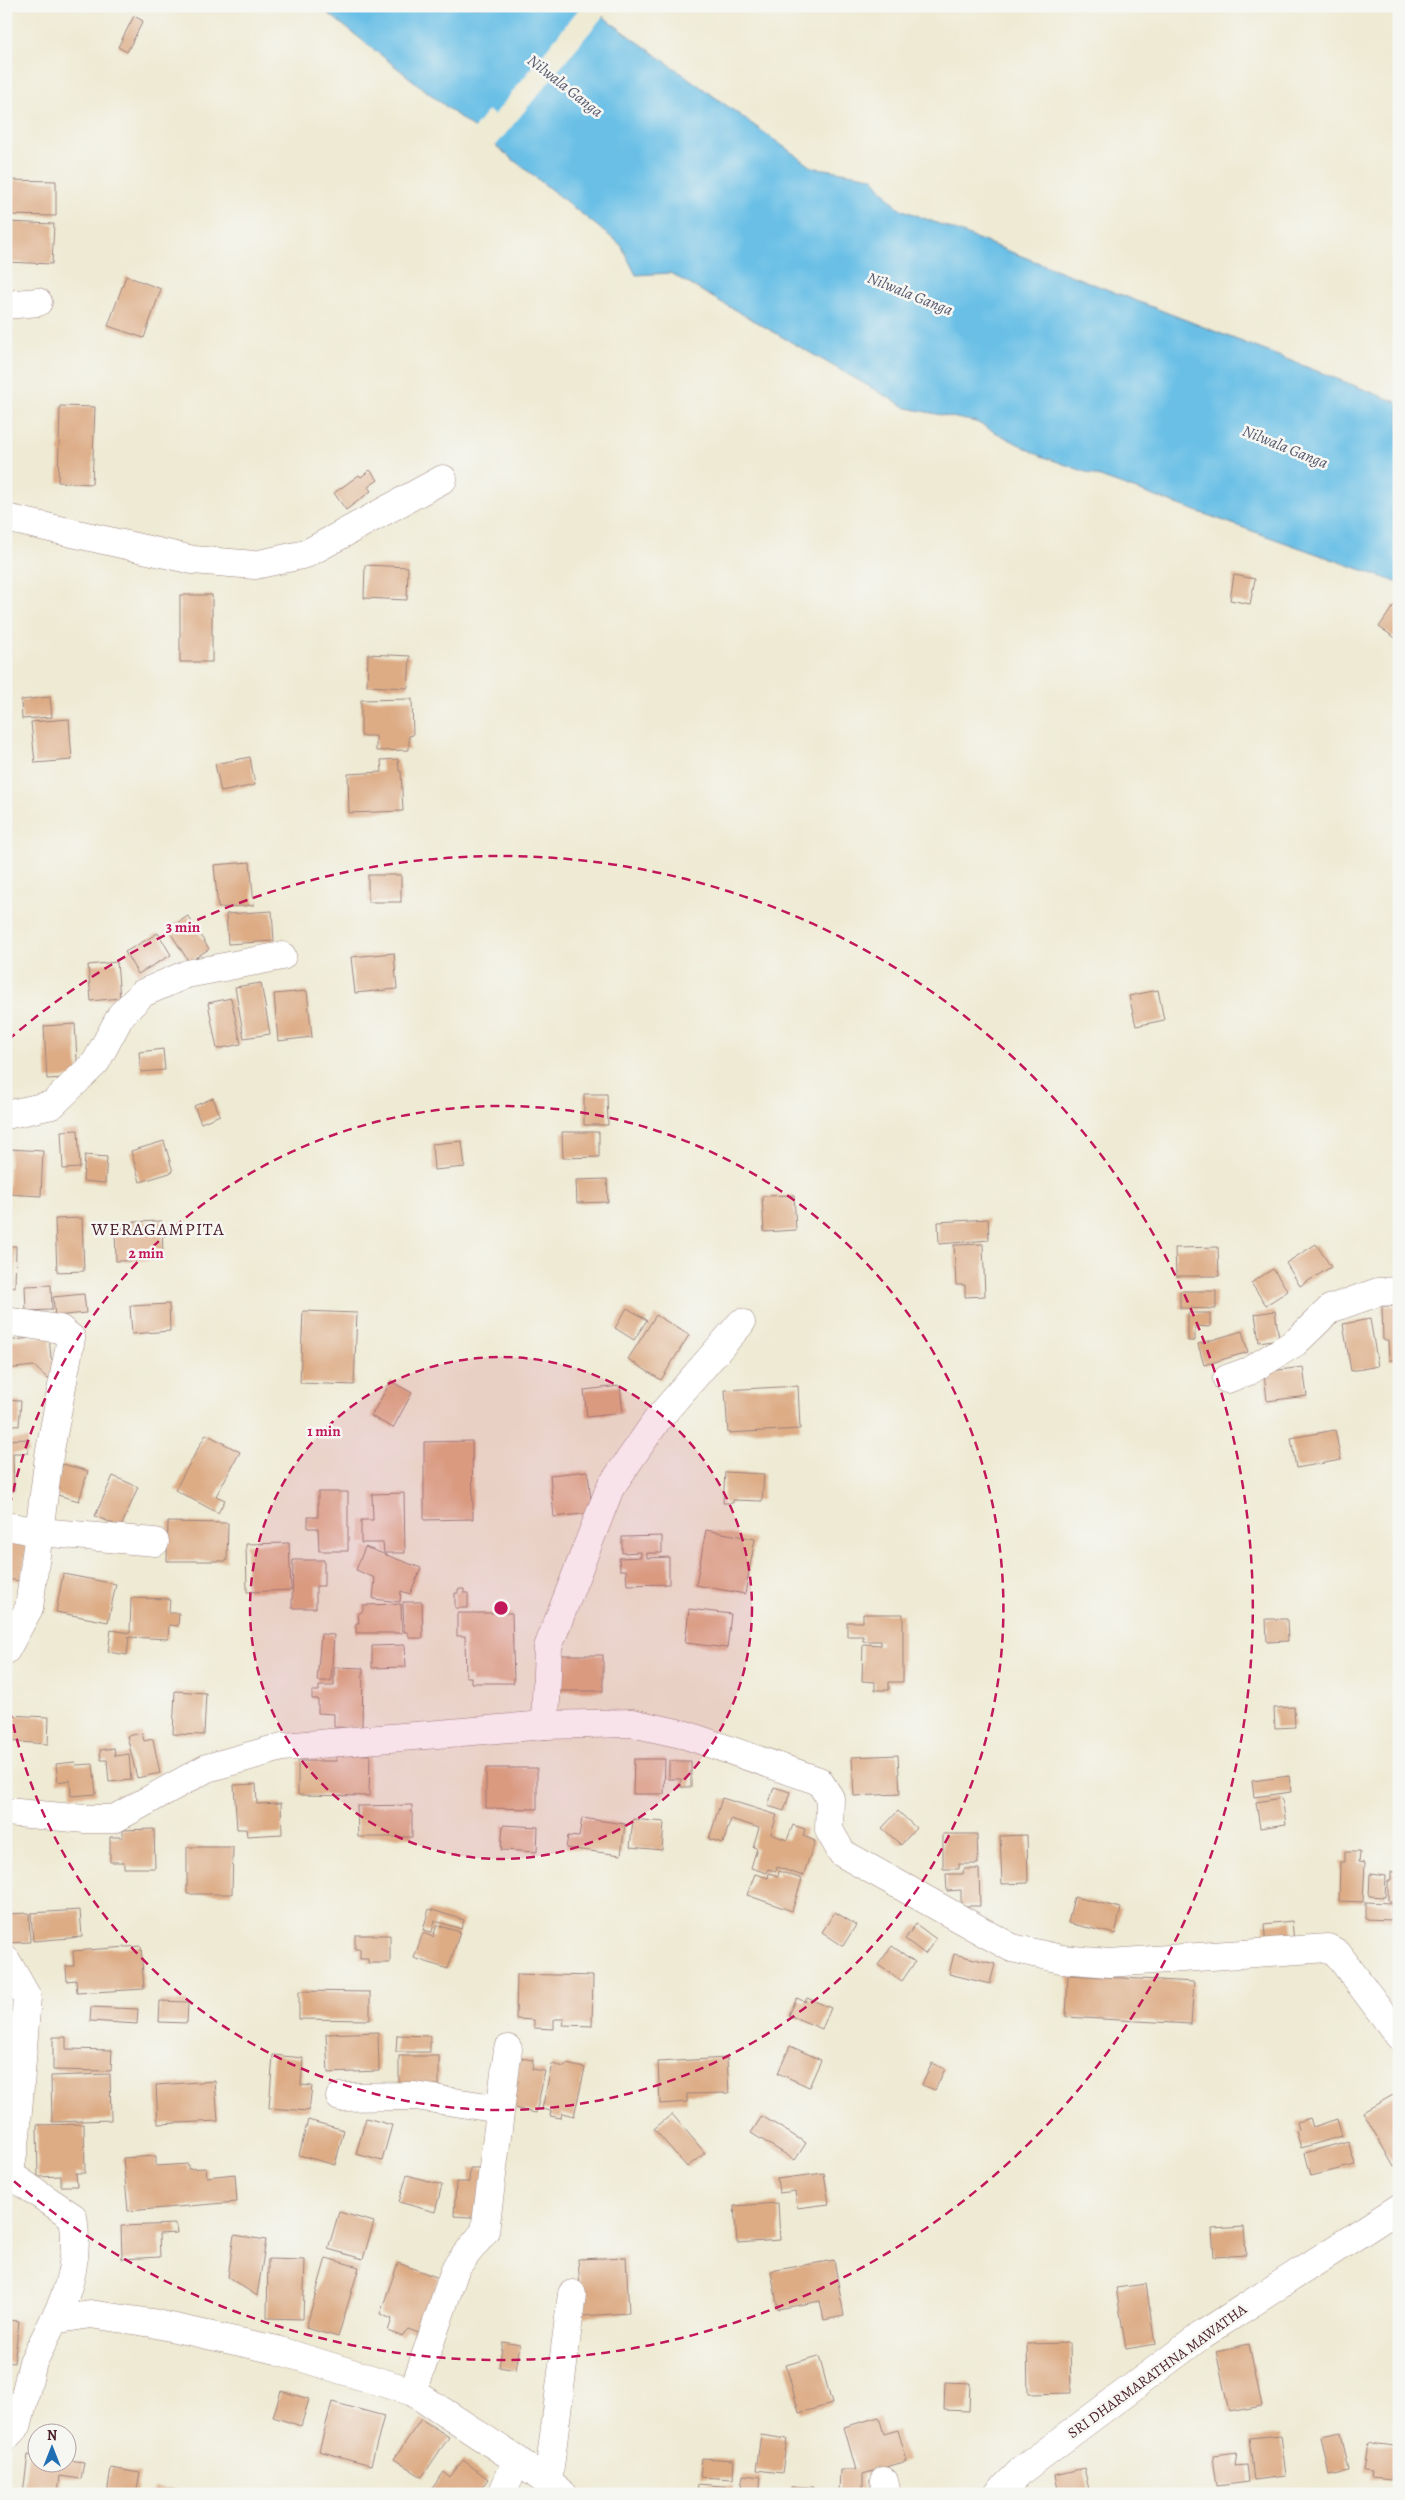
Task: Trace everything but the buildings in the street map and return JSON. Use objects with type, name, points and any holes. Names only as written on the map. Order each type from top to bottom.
[{"type":"street","points":[[6,305],[38,302]]},
{"type":"street","points":[[6,518],[193,560],[255,565],[306,554],[443,479]]},
{"type":"street","points":[[6,1115],[52,1105],[96,1062],[121,1016],[143,993],[187,974],[282,956]]},
{"type":"street","points":[[1227,1380],[1249,1371],[1296,1342],[1330,1309],[1378,1292],[1399,1291]]},
{"type":"street","points":[[6,1321],[60,1329],[71,1338],[49,1456],[29,1608],[6,1650]]},
{"type":"street","points":[[545,1725],[548,1647],[610,1488],[656,1420],[740,1323]]},
{"type":"street","points":[[6,1526],[40,1532],[155,1542]]},
{"type":"street","points":[[6,1812],[85,1819],[114,1819],[207,1768],[282,1747],[545,1725],[632,1723],[686,1735],[819,1780],[830,1798],[829,1830],[842,1853],[1012,1948],[1060,1959],[1109,1963],[1328,1948],[1337,1953],[1399,2036]]},
{"type":"street","points":[[6,1960],[27,1996],[16,2136],[8,2172],[73,2217],[76,2239],[66,2298],[33,2362],[18,2424],[6,2437]]},
{"type":"street","points":[[412,2392],[456,2267],[485,2231],[508,2049]]},
{"type":"street","points":[[340,2097],[415,2096],[500,2109]]},
{"type":"street","name":"SRI DHARMARATHNA MAWATHA","points":[[998,2494],[1022,2470],[1202,2335],[1399,2208]]},
{"type":"street","points":[[555,2488],[572,2294]]},
{"type":"street","points":[[54,2320],[90,2314],[152,2323],[277,2350],[412,2392],[517,2460],[555,2488]]},
{"type":"street","points":[[502,2494],[517,2460]]},
{"type":"water","name":"Nilwala Ganga","points":[[319,6],[588,6],[812,167],[872,177],[898,208],[1399,403],[1399,583],[1041,456],[976,422],[907,408],[670,273],[636,275],[621,245]]},
{"type":"pier","points":[[581,6],[592,6],[604,15],[494,148],[472,131],[488,110],[494,115]]},
{"type":"district","name":"WERAGAMPITA","points":[[158,1229]]}]
